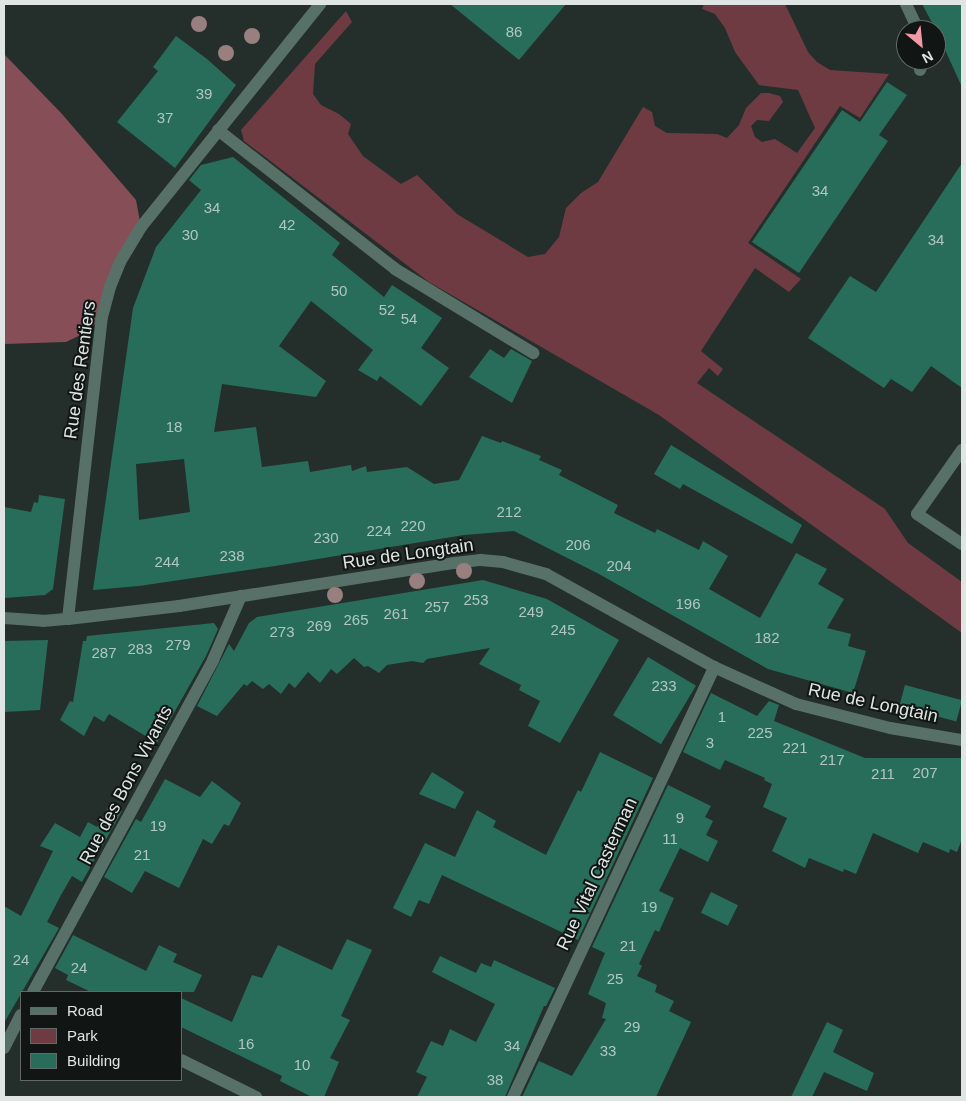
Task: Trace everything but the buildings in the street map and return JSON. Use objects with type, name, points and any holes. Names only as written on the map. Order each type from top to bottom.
[{"type":"street","name":"Rue des Rentiers","points":[[68,619],[102,317],[110,287],[134,236],[320,4]]},
{"type":"street","points":[[906,4],[913,20]]},
{"type":"street","points":[[218,130],[395,269],[533,353]]},
{"type":"street","points":[[962,450],[917,514],[962,544]]},
{"type":"street","name":"Rue de Longtain","points":[[4,618],[43,621],[68,619],[241,596],[455,563],[481,560],[503,562],[546,574],[714,667],[796,704],[827,714],[962,740]]},
{"type":"street","name":"Rue des Bons Vivants","points":[[37,991],[213,660],[241,596]]},
{"type":"street","name":"Rue Vital Casterman","points":[[513,1097],[714,667]]},
{"type":"street","points":[[4,1048],[20,1017]]},
{"type":"street","points":[[182,1060],[256,1097]]},
{"type":"green space","points":[[704,4],[785,4],[808,52],[817,62],[830,70],[889,74],[860,118],[840,106],[748,243],[801,279],[789,292],[755,268],[701,351],[723,369],[718,376],[709,368],[697,383],[885,509],[908,543],[962,582],[962,633],[659,415],[429,282],[244,141],[241,130],[346,11],[352,22],[315,64],[313,94],[321,105],[339,114],[351,124],[348,134],[363,156],[401,184],[417,175],[457,214],[528,257],[545,254],[559,237],[566,208],[581,193],[598,182],[643,107],[652,112],[655,126],[667,133],[717,134],[727,138],[739,125],[746,108],[761,93],[769,93],[780,96],[783,102],[769,121],[757,120],[751,126],[755,137],[762,142],[775,139],[797,153],[815,128],[798,90],[759,85],[735,52],[725,28],[715,14],[702,9]]},
{"type":"shaded area","points":[[4,54],[62,114],[136,200],[141,227],[102,317],[87,332],[66,342],[4,344]]}]
